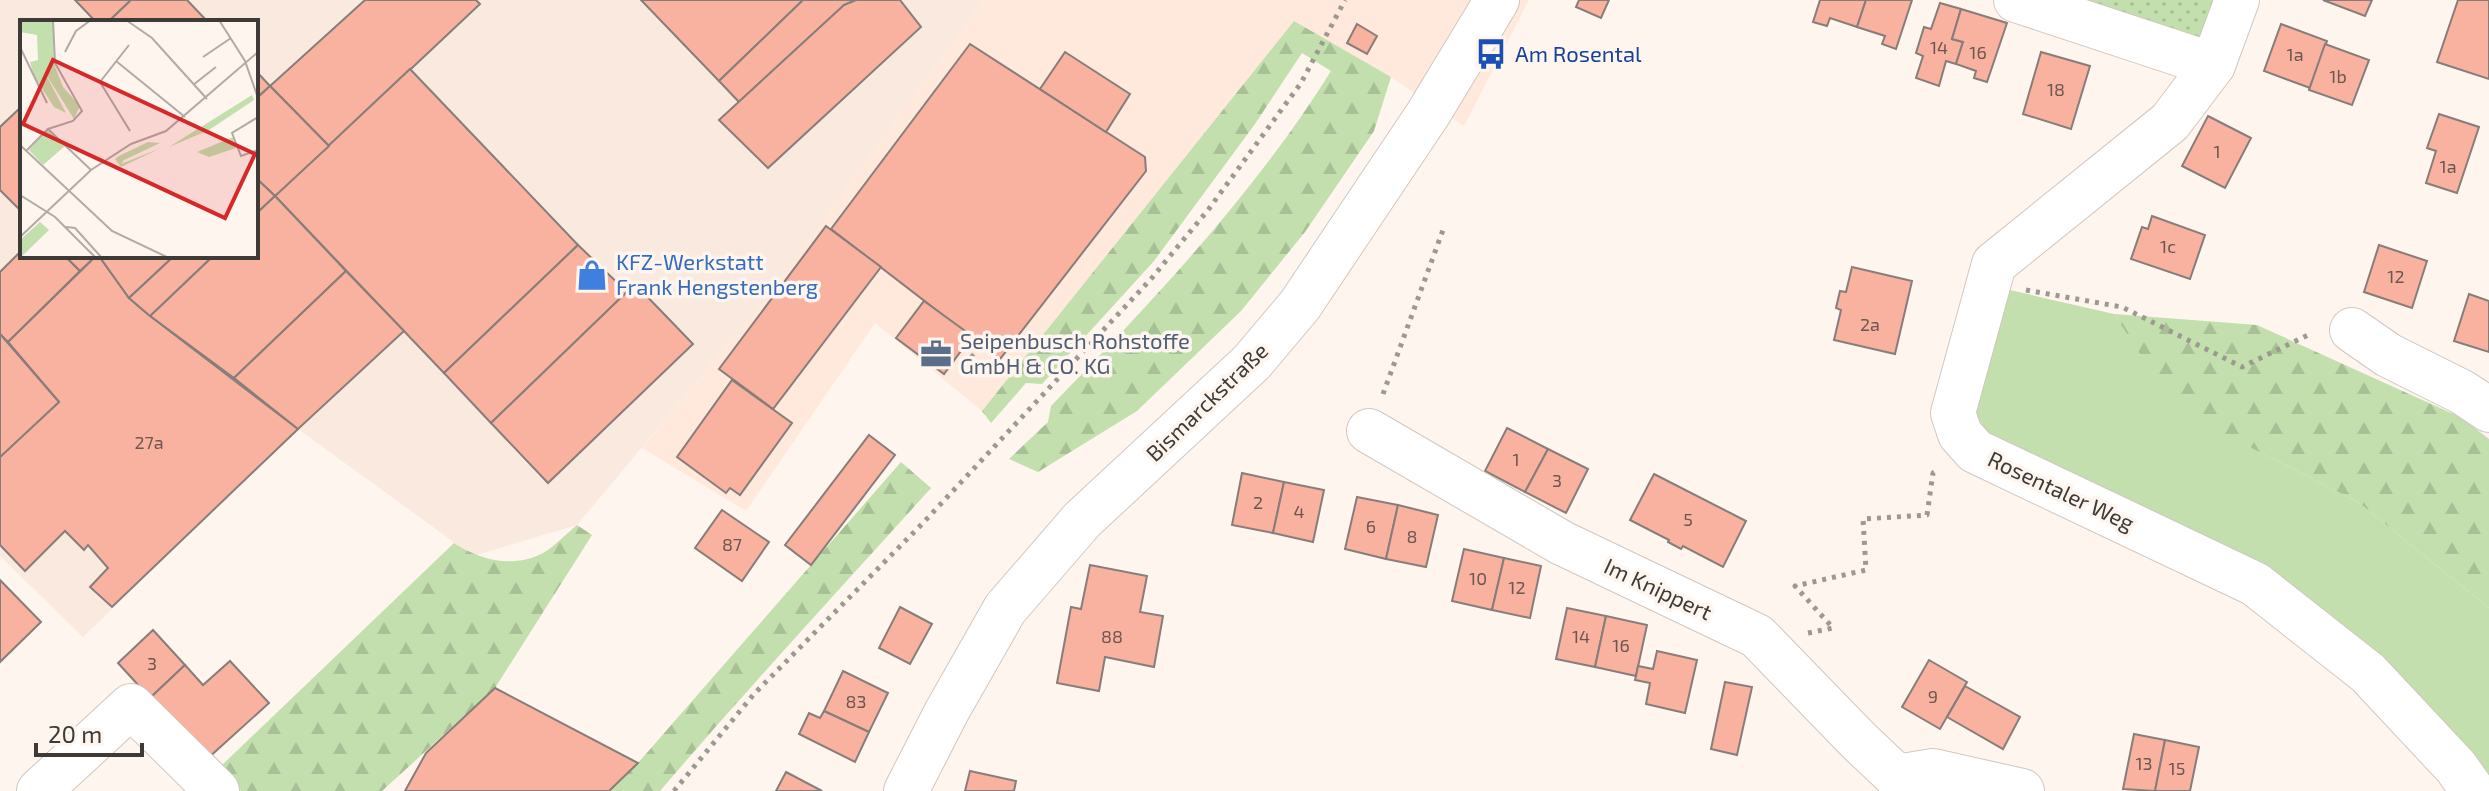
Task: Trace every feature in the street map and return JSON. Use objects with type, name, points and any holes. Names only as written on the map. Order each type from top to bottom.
[{"type":"street","name":"Bismarckstraße","points":[[906,791],[1005,609],[1082,520],[1252,362],[1300,305],[1428,114],[1497,0]]},
{"type":"street","points":[[2016,0],[2213,65]]},
{"type":"street","name":"Rosentaler Weg","points":[[2237,0],[2213,65],[2170,122],[1994,264],[1953,413],[1960,434],[1975,451],[2255,584],[2368,673],[2456,767],[2473,791]]},
{"type":"street","points":[[2352,330],[2388,355],[2462,392],[2489,410]]},
{"type":"street","name":"Im Knippert","points":[[1369,431],[1562,543],[1757,636],[1904,784]]},
{"type":"street","points":[[39,791],[131,706],[217,791]]},
{"type":"street","points":[[1904,784],[1933,771],[2022,791]]},
{"type":"path","points":[[674,791],[754,694],[922,524],[1151,279],[1208,210],[1301,83],[1345,0]]},
{"type":"path","points":[[1369,431],[1443,230]]},
{"type":"path","points":[[1989,284],[2122,307],[2242,367],[2312,333],[2352,330]]},
{"type":"path","points":[[963,348],[981,364]]},
{"type":"path","points":[[1777,656],[1774,640],[1833,628],[1795,586],[1866,570],[1863,519],[1927,515],[1933,473],[1975,451]]},
{"type":"shaded area","points":[[0,0],[984,0],[761,305],[577,525],[473,556],[298,429],[83,637],[0,556]]},
{"type":"shaded area","points":[[984,0],[1529,0],[1464,126],[1391,77],[1294,21],[982,411],[875,323],[746,511],[642,448],[761,305]]},
{"type":"green space","points":[[2056,0],[2234,0],[2217,55]]},
{"type":"green space","points":[[1294,21],[1391,77],[1374,131],[1305,232],[1241,311],[1137,411],[1038,472],[1009,459],[1048,422],[1051,406],[1200,246],[1269,160],[1331,71],[1302,53],[1255,124],[1154,261],[1042,384],[1026,383],[991,423],[982,411]]},
{"type":"green space","points":[[2001,288],[2114,314],[2177,410],[2358,502],[2489,608],[2489,791],[2264,568],[1999,455],[1976,414]]},
{"type":"green space","points":[[2114,314],[2257,325],[2460,417],[2489,439],[2489,608],[2358,502],[2176,410]]},
{"type":"green space","points":[[901,462],[931,488],[660,791],[609,791],[638,763]]},
{"type":"green space","points":[[577,525],[592,535],[495,688],[382,791],[241,791],[220,767],[454,543],[486,558],[520,561],[543,553]]},
{"type":"building","points":[[75,0],[131,0],[110,20],[94,20]]},
{"type":"building","points":[[131,0],[187,0],[206,20],[110,20]]},
{"type":"building","points":[[365,0],[476,0],[480,4],[329,146],[270,86]]},
{"type":"building","points":[[641,0],[803,0],[719,81]]},
{"type":"building","points":[[803,0],[856,0],[844,5],[739,102],[719,81]]},
{"type":"building","points":[[856,0],[900,0],[921,27],[768,168],[719,120],[844,5]]},
{"type":"building","points":[[1579,0],[1609,0],[1601,18],[1576,7]]},
{"type":"building","points":[[1820,0],[1866,0],[1857,27],[1830,18],[1827,26],[1813,22]]},
{"type":"building","points":[[1866,0],[1912,0],[1896,49],[1882,44],[1885,36],[1857,27]]},
{"type":"building","points":[[2323,0],[2372,0],[2365,16]]},
{"type":"building","points":[[2458,0],[2489,0],[2489,79],[2437,62]]},
{"type":"building","points":[[1940,3],[1961,9],[1952,39],[1963,42],[1956,64],[1946,61],[1939,86],[1916,78],[1923,56],[1916,53],[1924,27],[1931,29]]},
{"type":"building","points":[[1961,9],[2007,23],[1987,82],[1974,78],[1976,71],[1956,64],[1963,42],[1952,39]]},
{"type":"building","points":[[1357,24],[1377,36],[1367,54],[1347,43]]},
{"type":"building","points":[[2281,24],[2327,41],[2310,88],[2264,71]]},
{"type":"building","points":[[970,44],[1145,157],[1146,171],[1000,359],[831,229]]},
{"type":"building","points":[[2325,44],[2369,60],[2352,105],[2309,90]]},
{"type":"building","points":[[1065,52],[1130,94],[1106,132],[1040,89]]},
{"type":"building","points":[[2041,52],[2090,66],[2071,129],[2023,114]]},
{"type":"building","points":[[410,69],[578,245],[444,373],[275,196]]},
{"type":"building","points":[[258,73],[270,86],[258,97]]},
{"type":"building","points":[[270,86],[329,146],[275,196],[258,180],[258,97]]},
{"type":"building","points":[[20,108],[20,210],[0,190],[0,127]]},
{"type":"building","points":[[2439,114],[2479,127],[2457,193],[2426,183],[2436,151],[2427,148]]},
{"type":"building","points":[[2208,116],[2251,138],[2225,188],[2182,166]]},
{"type":"building","points":[[258,180],[275,196],[258,212]]},
{"type":"building","points":[[275,196],[346,271],[234,378],[150,316],[211,258],[258,258],[258,212]]},
{"type":"building","points":[[2152,216],[2205,235],[2190,279],[2131,259],[2142,227],[2148,229]]},
{"type":"building","points":[[826,226],[881,267],[773,409],[719,369]]},
{"type":"building","points":[[578,245],[627,292],[491,423],[444,373]]},
{"type":"building","points":[[2379,245],[2427,261],[2412,308],[2364,292]]},
{"type":"building","points":[[20,252],[20,258],[67,258],[80,271],[8,342],[0,334],[0,272]]},
{"type":"building","points":[[67,258],[94,258],[80,271]]},
{"type":"building","points":[[94,258],[100,258],[129,298],[298,429],[112,607],[90,587],[108,568],[88,545],[84,550],[65,531],[25,571],[0,545],[0,457],[59,402],[8,342]]},
{"type":"building","points":[[100,258],[172,258],[129,298]]},
{"type":"building","points":[[172,258],[211,258],[150,316],[129,298]]},
{"type":"building","points":[[1852,267],[1912,281],[1895,354],[1834,340],[1841,310],[1836,308],[1840,291],[1846,292]]},
{"type":"building","points":[[346,271],[404,331],[298,429],[234,378]]},
{"type":"building","points":[[635,284],[693,344],[548,483],[491,423]]},
{"type":"building","points":[[2469,294],[2489,301],[2489,352],[2454,341]]},
{"type":"building","points":[[924,301],[972,336],[944,374],[896,338]]},
{"type":"building","points":[[0,334],[59,402],[0,457]]},
{"type":"building","points":[[732,380],[792,423],[740,495],[730,488],[726,493],[677,457]]},
{"type":"building","points":[[1507,428],[1548,449],[1525,492],[1485,471]]},
{"type":"building","points":[[869,435],[895,455],[811,565],[785,545]]},
{"type":"building","points":[[1548,449],[1588,469],[1566,513],[1525,492]]},
{"type":"building","points":[[1242,473],[1284,482],[1273,533],[1232,525]]},
{"type":"building","points":[[1654,474],[1746,521],[1723,567],[1683,546],[1681,549],[1630,520]]},
{"type":"building","points":[[1284,482],[1324,490],[1313,542],[1273,533]]},
{"type":"building","points":[[1357,497],[1398,505],[1386,559],[1345,549]]},
{"type":"building","points":[[1398,505],[1438,515],[1426,567],[1386,559]]},
{"type":"building","points":[[722,510],[769,542],[742,581],[695,548]]},
{"type":"building","points":[[1464,549],[1504,558],[1492,610],[1452,601]]},
{"type":"building","points":[[1504,558],[1541,566],[1530,618],[1492,610]]},
{"type":"building","points":[[1090,565],[1147,576],[1140,612],[1163,616],[1154,667],[1105,657],[1099,691],[1057,683],[1071,607],[1081,609]]},
{"type":"building","points":[[0,580],[41,622],[0,662]]},
{"type":"building","points":[[900,607],[932,624],[910,664],[879,648]]},
{"type":"building","points":[[1567,608],[1606,616],[1595,667],[1556,659]]},
{"type":"building","points":[[1606,616],[1647,625],[1636,676],[1595,667]]},
{"type":"building","points":[[153,630],[185,665],[150,698],[118,663]]},
{"type":"building","points":[[1657,651],[1697,660],[1685,713],[1646,704],[1650,683],[1635,680],[1638,666],[1653,669]]},
{"type":"building","points":[[1929,660],[1967,682],[1940,729],[1902,707]]},
{"type":"building","points":[[230,661],[269,703],[207,759],[150,698],[185,665],[203,685]]},
{"type":"building","points":[[843,671],[888,693],[869,732],[824,711]]},
{"type":"building","points":[[1725,682],[1752,687],[1737,755],[1711,749]]},
{"type":"building","points":[[1965,686],[2020,717],[2003,749],[1947,717]]},
{"type":"building","points":[[495,688],[638,763],[609,791],[405,791],[426,753]]},
{"type":"building","points":[[824,711],[869,732],[855,762],[799,734],[809,713],[820,718]]},
{"type":"building","points":[[2134,734],[2165,740],[2155,791],[2123,789]]},
{"type":"building","points":[[2165,740],[2199,747],[2190,791],[2155,791]]},
{"type":"building","points":[[970,771],[1016,781],[1014,791],[965,791]]},
{"type":"building","points":[[786,772],[822,791],[776,791]]},
{"type":"place","name":"Am Rosental","points":[[1491,54]]},
{"type":"place","name":"KFZ-Werkstatt Frank Hengstenberg","points":[[592,275]]},
{"type":"place","name":"Seipenbusch Rohstoffe GmbH & CO. KG","points":[[936,354]]}]
